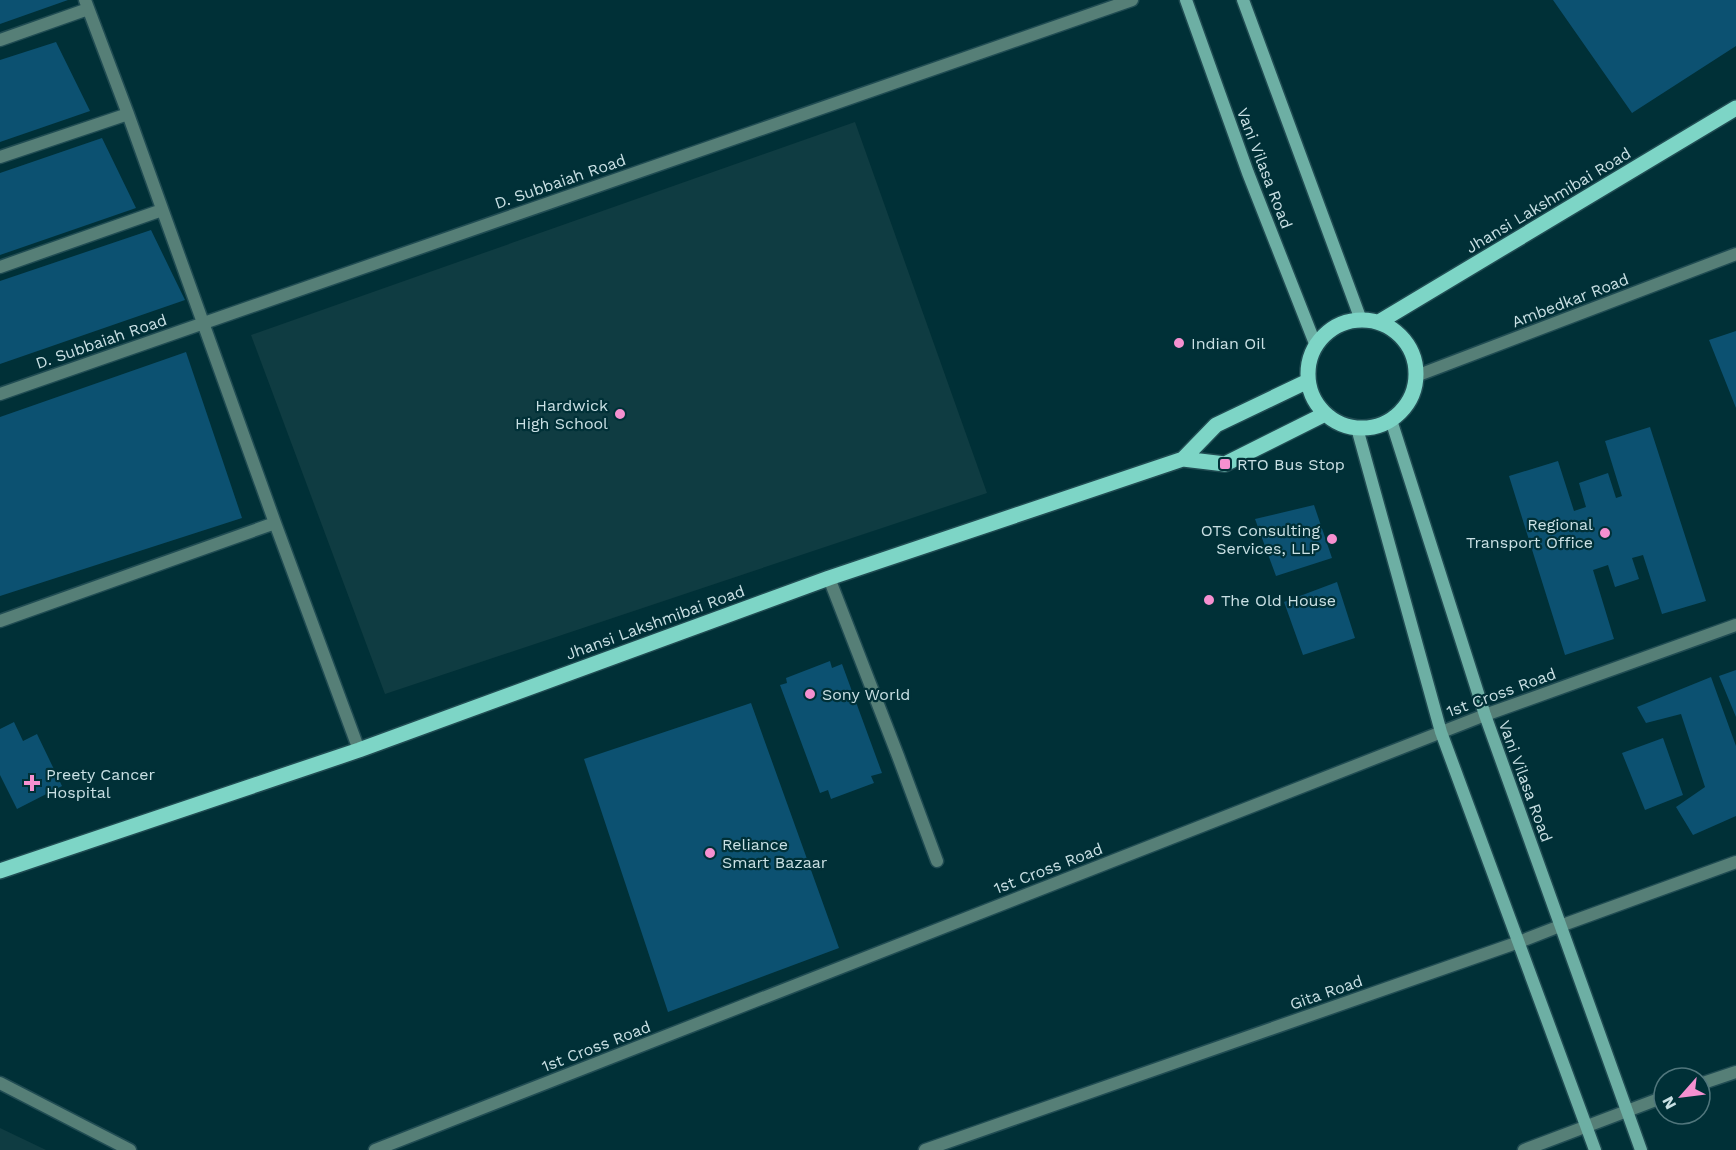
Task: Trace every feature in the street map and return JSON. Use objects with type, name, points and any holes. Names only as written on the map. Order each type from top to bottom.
[{"type":"main road","name":"Vani Vilasa Road","points":[[1186,0],[1248,173],[1316,346]]},
{"type":"main road","points":[[1243,0],[1361,320]]},
{"type":"main road","name":"Jhansi Lakshmibai Road","points":[[1379,322],[1736,108]]},
{"type":"main road","points":[[1361,320],[1379,322],[1394,330],[1407,343],[1414,359],[1416,376],[1413,394],[1404,409],[1390,420],[1375,427],[1357,428],[1340,424],[1326,414],[1315,399],[1308,381],[1309,363],[1316,346],[1328,332],[1343,323],[1361,320]]},
{"type":"main road","name":"Jhansi Lakshmibai Road","points":[[0,871],[359,750],[829,578],[1183,459],[1216,425],[1308,381]]},
{"type":"main road","points":[[1183,459],[1225,464],[1326,414]]},
{"type":"main road","name":"Vani Vilasa Road","points":[[1390,420],[1485,715],[1641,1150]]},
{"type":"main road","points":[[1357,428],[1441,732],[1595,1150]]},
{"type":"street","name":"D. Subbaiah Road","points":[[0,394],[1132,0]]},
{"type":"street","points":[[0,40],[86,5],[128,114],[359,750]]},
{"type":"street","points":[[0,157],[128,114]]},
{"type":"street","points":[[0,267],[162,210]]},
{"type":"street","name":"Ambedkar Road","points":[[1416,376],[1736,254]]},
{"type":"street","points":[[0,621],[275,523]]},
{"type":"street","points":[[829,578],[937,861]]},
{"type":"street","name":"1st Cross Road","points":[[375,1150],[1485,715],[1736,625]]},
{"type":"street","name":"Gita Road","points":[[925,1150],[1518,942],[1736,862]]},
{"type":"street","points":[[1712,1080],[1736,1072]]},
{"type":"street","points":[[0,1083],[130,1150]]},
{"type":"street","points":[[1524,1150],[1587,1128],[1652,1101]]},
{"type":"shaded area","name":"Hardwick High School","points":[[855,122],[987,493],[385,694],[251,335]]},
{"type":"shaded area","points":[[0,1128],[46,1150],[0,1150]]},
{"type":"building","points":[[0,0],[68,0],[0,24]]},
{"type":"building","points":[[1553,0],[1736,0],[1736,46],[1632,113]]},
{"type":"building","points":[[56,42],[90,111],[0,142],[0,60]]},
{"type":"building","points":[[102,138],[136,208],[0,255],[0,173]]},
{"type":"building","points":[[151,230],[185,300],[0,364],[0,281]]},
{"type":"building","points":[[1736,331],[1736,408],[1709,340]]},
{"type":"building","points":[[186,352],[242,518],[0,596],[0,417]]},
{"type":"building","name":"Regional Transport Office","points":[[1650,427],[1706,601],[1662,614],[1643,555],[1632,558],[1639,579],[1615,587],[1608,565],[1593,570],[1614,639],[1565,655],[1509,476],[1558,461],[1574,511],[1586,507],[1579,483],[1608,473],[1616,498],[1622,496],[1605,441]]},
{"type":"building","points":[[1314,505],[1332,558],[1276,576],[1255,519]]},
{"type":"building","points":[[1337,582],[1355,638],[1303,655],[1284,602]]},
{"type":"building","points":[[830,661],[832,668],[842,664],[882,773],[871,776],[874,783],[831,799],[828,790],[820,793],[780,685],[787,683],[786,678]]},
{"type":"building","points":[[1736,670],[1736,717],[1719,676]]},
{"type":"building","points":[[1711,677],[1736,746],[1736,816],[1693,835],[1676,807],[1705,787],[1681,714],[1646,723],[1637,707]]},
{"type":"building","name":"Reliance Smart Bazaar","points":[[751,703],[839,948],[668,1012],[584,759]]},
{"type":"building","points":[[14,722],[23,741],[37,734],[62,786],[17,809],[0,775],[0,729]]},
{"type":"building","points":[[1663,738],[1683,795],[1645,810],[1622,753]]},
{"type":"place","name":"Indian Oil","points":[[1179,343]]},
{"type":"place","name":"Hardwick High School","points":[[620,414]]},
{"type":"place","name":"RTO Bus Stop","points":[[1225,464]]},
{"type":"place","name":"Regional Transport Office","points":[[1605,533]]},
{"type":"place","name":"OTS Consulting Services, LLP","points":[[1332,539]]},
{"type":"place","name":"The Old House","points":[[1209,600]]},
{"type":"place","name":"Sony World","points":[[810,694]]},
{"type":"place","name":"Preety Cancer Hospital","points":[[32,783]]},
{"type":"place","name":"Reliance Smart Bazaar","points":[[710,853]]}]
